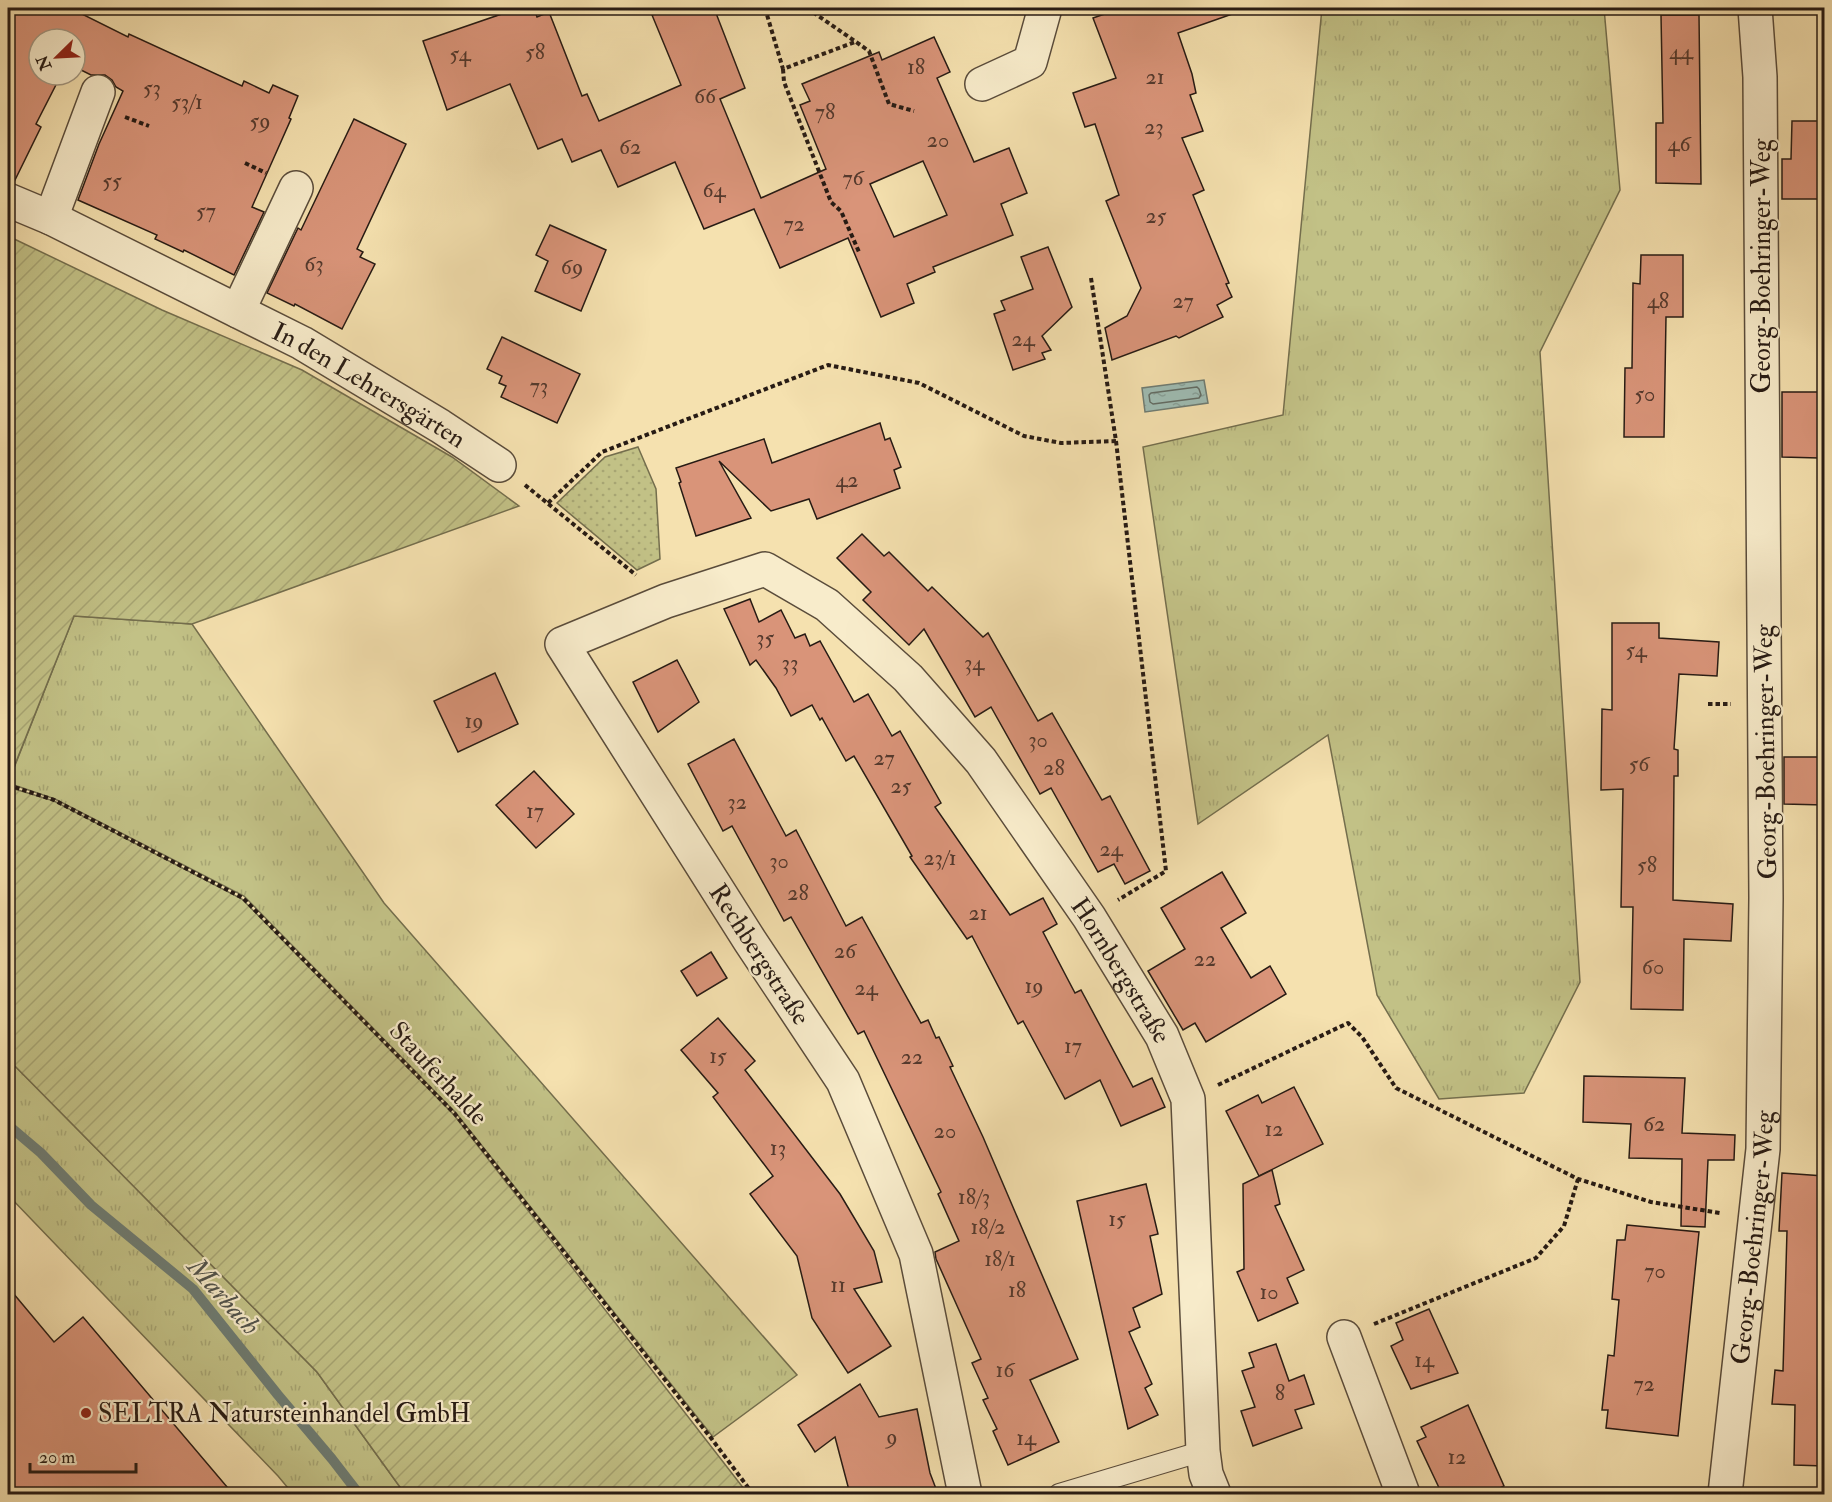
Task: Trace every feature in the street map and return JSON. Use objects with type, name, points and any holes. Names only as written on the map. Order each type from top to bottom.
[{"type":"street","points":[[982,84],[1030,62],[1046,8]]},
{"type":"street","name":"Georg-Boehringer-Weg","points":[[1725,1494],[1763,1149],[1767,898],[1760,77],[1755,8]]},
{"type":"street","points":[[51,218],[98,92]]},
{"type":"street","points":[[238,311],[297,188]]},
{"type":"street","name":"In den Lehrersgärten","points":[[8,200],[51,218],[302,343],[440,426],[499,465]]},
{"type":"street","name":"Hornbergstraße","points":[[765,569],[827,605],[908,678],[981,761],[1089,918],[1162,1036],[1188,1099],[1203,1451],[1206,1474],[1214,1494]]},
{"type":"street","name":"Rechbergstraße","points":[[765,569],[666,601],[562,644],[750,941],[843,1082],[915,1254],[965,1494]]},
{"type":"street","points":[[1344,1337],[1403,1494]]},
{"type":"lane","points":[[1059,1494],[1203,1451]]},
{"type":"path","points":[[494,8],[497,16]]},
{"type":"path","points":[[765,8],[783,69],[784,82],[831,202],[841,211],[859,252]]},
{"type":"path","points":[[807,8],[868,51],[889,104],[914,111]]},
{"type":"path","points":[[783,69],[856,42]]},
{"type":"path","points":[[1089,918],[1166,871],[1116,441],[1090,278]]},
{"type":"path","points":[[548,504],[602,452],[828,364],[919,383],[1024,436],[1061,443],[1116,441]]},
{"type":"path","points":[[499,465],[666,601]]},
{"type":"path","name":"Stauferhalde","points":[[8,785],[54,800],[243,898],[455,1114],[753,1494]]},
{"type":"path","points":[[1188,1099],[1347,1023],[1362,1037],[1396,1088],[1578,1179],[1651,1202],[1755,1218]]},
{"type":"path","points":[[1344,1337],[1536,1258],[1564,1226],[1578,1179]]},
{"type":"green space","points":[[1322,8],[1604,8],[1620,190],[1540,352],[1580,982],[1524,1093],[1439,1099],[1377,995],[1328,735],[1198,824],[1143,447],[1283,415]]},
{"type":"green space","points":[[8,236],[162,310],[302,370],[452,457],[519,506],[192,624],[74,616],[8,782]]},
{"type":"green space","points":[[638,447],[656,489],[660,559],[637,570],[557,503],[605,457]]},
{"type":"green space","points":[[74,616],[192,624],[384,903],[797,1375],[713,1437],[456,1113],[244,896],[55,799],[8,783]]},
{"type":"green space","points":[[8,787],[54,801],[242,899],[454,1115],[748,1494],[405,1494],[317,1372],[8,1059]]},
{"type":"green space","points":[[8,1059],[317,1372],[405,1494],[293,1494],[8,1195]]},
{"type":"water","points":[[1204,380],[1208,403],[1145,412],[1142,388]]},
{"type":"building","points":[[8,8],[70,8],[128,37],[129,34],[242,86],[244,81],[269,93],[273,85],[298,96],[289,118],[291,119],[252,207],[264,212],[234,275],[184,250],[183,252],[155,239],[157,235],[78,200],[99,144],[123,91],[105,75],[87,73],[87,27],[27,27],[27,87],[55,87],[36,124],[41,127],[14,182],[8,182]]},
{"type":"building","points":[[519,8],[534,8],[537,17],[549,12],[582,96],[587,94],[599,121],[681,85],[652,15],[670,8],[714,8],[745,88],[720,99],[761,198],[826,169],[800,105],[810,101],[802,84],[879,52],[882,60],[934,37],[950,72],[937,78],[974,162],[1009,148],[1027,193],[1001,204],[1013,235],[933,267],[935,272],[907,284],[914,303],[881,317],[848,238],[780,268],[754,209],[704,229],[675,162],[618,187],[601,150],[572,162],[562,139],[538,149],[510,84],[447,110],[423,41]],"holes":[[[923,161],[947,215],[894,237],[870,184]]]},
{"type":"building","points":[[1122,8],[1237,8],[1238,12],[1178,33],[1196,93],[1190,95],[1203,131],[1182,138],[1204,190],[1193,195],[1229,283],[1226,284],[1232,297],[1217,305],[1223,317],[1179,338],[1176,336],[1112,360],[1105,328],[1127,316],[1141,288],[1106,201],[1119,195],[1095,124],[1085,127],[1073,93],[1116,78],[1093,18]]},
{"type":"building","points":[[1661,15],[1699,15],[1701,184],[1656,183],[1656,123],[1663,123]]},
{"type":"building","points":[[354,119],[406,144],[357,249],[363,252],[360,257],[375,264],[342,329],[295,304],[294,306],[267,293],[298,228],[301,230]]},
{"type":"building","points":[[1792,121],[1824,121],[1824,199],[1782,199],[1782,159],[1791,159]]},
{"type":"building","points":[[550,225],[606,250],[581,311],[535,291],[548,261],[536,255]]},
{"type":"building","points":[[1048,247],[1072,307],[1042,336],[1051,350],[1042,353],[1045,359],[1013,370],[994,314],[1005,310],[1001,301],[1033,289],[1021,257]]},
{"type":"building","points":[[1641,255],[1683,255],[1683,317],[1666,317],[1664,437],[1624,437],[1625,368],[1632,368],[1633,283],[1640,284]]},
{"type":"building","points":[[502,337],[580,374],[557,423],[501,397],[506,386],[499,383],[502,376],[487,369]]},
{"type":"building","points":[[1782,392],[1821,392],[1819,458],[1782,457]]},
{"type":"building","points":[[880,423],[885,440],[890,438],[901,467],[894,470],[900,488],[817,519],[809,499],[771,511],[719,461],[751,518],[696,536],[676,468],[764,439],[772,463]]},
{"type":"building","points":[[862,534],[884,556],[889,552],[928,591],[932,587],[983,637],[988,633],[1038,721],[1052,713],[1102,800],[1110,796],[1150,871],[1125,884],[1114,864],[1098,872],[1051,788],[1040,794],[991,707],[975,717],[924,629],[909,645],[863,600],[871,592],[837,558]]},
{"type":"building","points":[[750,599],[759,622],[781,610],[795,638],[805,634],[810,646],[820,641],[854,702],[868,694],[892,736],[900,731],[941,803],[935,807],[1010,915],[1043,898],[1057,924],[1043,932],[1075,993],[1081,990],[1133,1087],[1152,1078],[1165,1107],[1121,1126],[1100,1080],[1065,1099],[1023,1021],[1018,1024],[972,936],[967,939],[910,857],[912,856],[854,756],[846,761],[822,718],[820,720],[812,705],[791,716],[776,688],[756,660],[750,665],[724,609]]},
{"type":"building","points":[[1612,623],[1659,623],[1659,638],[1719,642],[1717,676],[1679,674],[1674,749],[1678,750],[1678,776],[1674,776],[1673,900],[1733,904],[1731,941],[1684,939],[1683,1010],[1631,1009],[1633,907],[1621,907],[1623,789],[1601,790],[1602,709],[1612,710]]},
{"type":"building","points":[[677,660],[699,702],[658,732],[633,682]]},
{"type":"building","points":[[495,673],[518,724],[458,752],[434,701]]},
{"type":"building","points":[[734,739],[786,836],[796,830],[846,926],[862,917],[921,1023],[928,1020],[936,1038],[939,1037],[1078,1359],[1030,1380],[1059,1442],[1008,1465],[993,1431],[997,1429],[983,1400],[988,1398],[972,1363],[981,1359],[936,1259],[935,1252],[959,1241],[938,1194],[941,1192],[864,1031],[858,1034],[791,917],[784,921],[732,826],[723,831],[688,764]]},
{"type":"building","points":[[1784,757],[1824,757],[1824,805],[1784,804]]},
{"type":"building","points":[[534,771],[574,814],[536,848],[496,805]]},
{"type":"building","points":[[1222,872],[1246,913],[1221,928],[1251,978],[1270,966],[1286,994],[1206,1042],[1195,1023],[1183,1030],[1148,971],[1185,949],[1161,908]]},
{"type":"building","points":[[711,952],[727,978],[697,996],[681,971]]},
{"type":"building","points":[[718,1018],[755,1061],[745,1070],[840,1194],[874,1251],[882,1282],[854,1289],[891,1346],[848,1373],[812,1318],[797,1256],[750,1194],[773,1176],[713,1097],[718,1093],[681,1050]]},
{"type":"building","points":[[1584,1076],[1685,1078],[1682,1133],[1735,1135],[1734,1160],[1708,1160],[1705,1227],[1681,1226],[1682,1159],[1629,1158],[1631,1124],[1583,1122]]},
{"type":"building","points":[[1294,1087],[1323,1144],[1259,1176],[1226,1111],[1258,1095],[1262,1103]]},
{"type":"building","points":[[1272,1170],[1280,1204],[1275,1206],[1304,1270],[1287,1278],[1298,1303],[1258,1321],[1237,1272],[1244,1269],[1243,1184]]},
{"type":"building","points":[[1782,1173],[1824,1176],[1824,1234],[1820,1233],[1818,1289],[1824,1289],[1824,1466],[1794,1465],[1795,1405],[1772,1404],[1775,1370],[1783,1371],[1787,1231],[1779,1231]]},
{"type":"building","points":[[1146,1184],[1158,1234],[1150,1236],[1162,1294],[1133,1308],[1140,1327],[1129,1332],[1152,1384],[1145,1388],[1158,1415],[1128,1429],[1077,1201]]},
{"type":"building","points":[[1627,1225],[1699,1232],[1678,1436],[1606,1428],[1608,1410],[1602,1410],[1608,1355],[1614,1356],[1619,1300],[1612,1299],[1617,1240],[1625,1240]]},
{"type":"building","name":"SELTRA Natursteinhandel GmbH","points":[[8,1287],[54,1342],[83,1317],[233,1494],[8,1494]]},
{"type":"building","points":[[1429,1309],[1458,1373],[1411,1389],[1391,1346],[1403,1340],[1396,1323]]},
{"type":"building","points":[[1276,1344],[1289,1381],[1304,1375],[1314,1404],[1295,1410],[1302,1428],[1253,1446],[1241,1411],[1255,1407],[1242,1371],[1254,1367],[1249,1353]]},
{"type":"building","points":[[860,1384],[879,1417],[917,1409],[930,1473],[938,1494],[850,1494],[835,1437],[815,1452],[798,1425]]},
{"type":"building","points":[[1468,1405],[1504,1486],[1487,1494],[1442,1494],[1417,1441],[1426,1437],[1421,1427]]},
{"type":"waterway","name":"Marbach","points":[[8,1125],[41,1153],[91,1205],[193,1289],[359,1494]]},
{"type":"place","name":"SELTRA Natursteinhandel GmbH","points":[[86,1413]]}]
